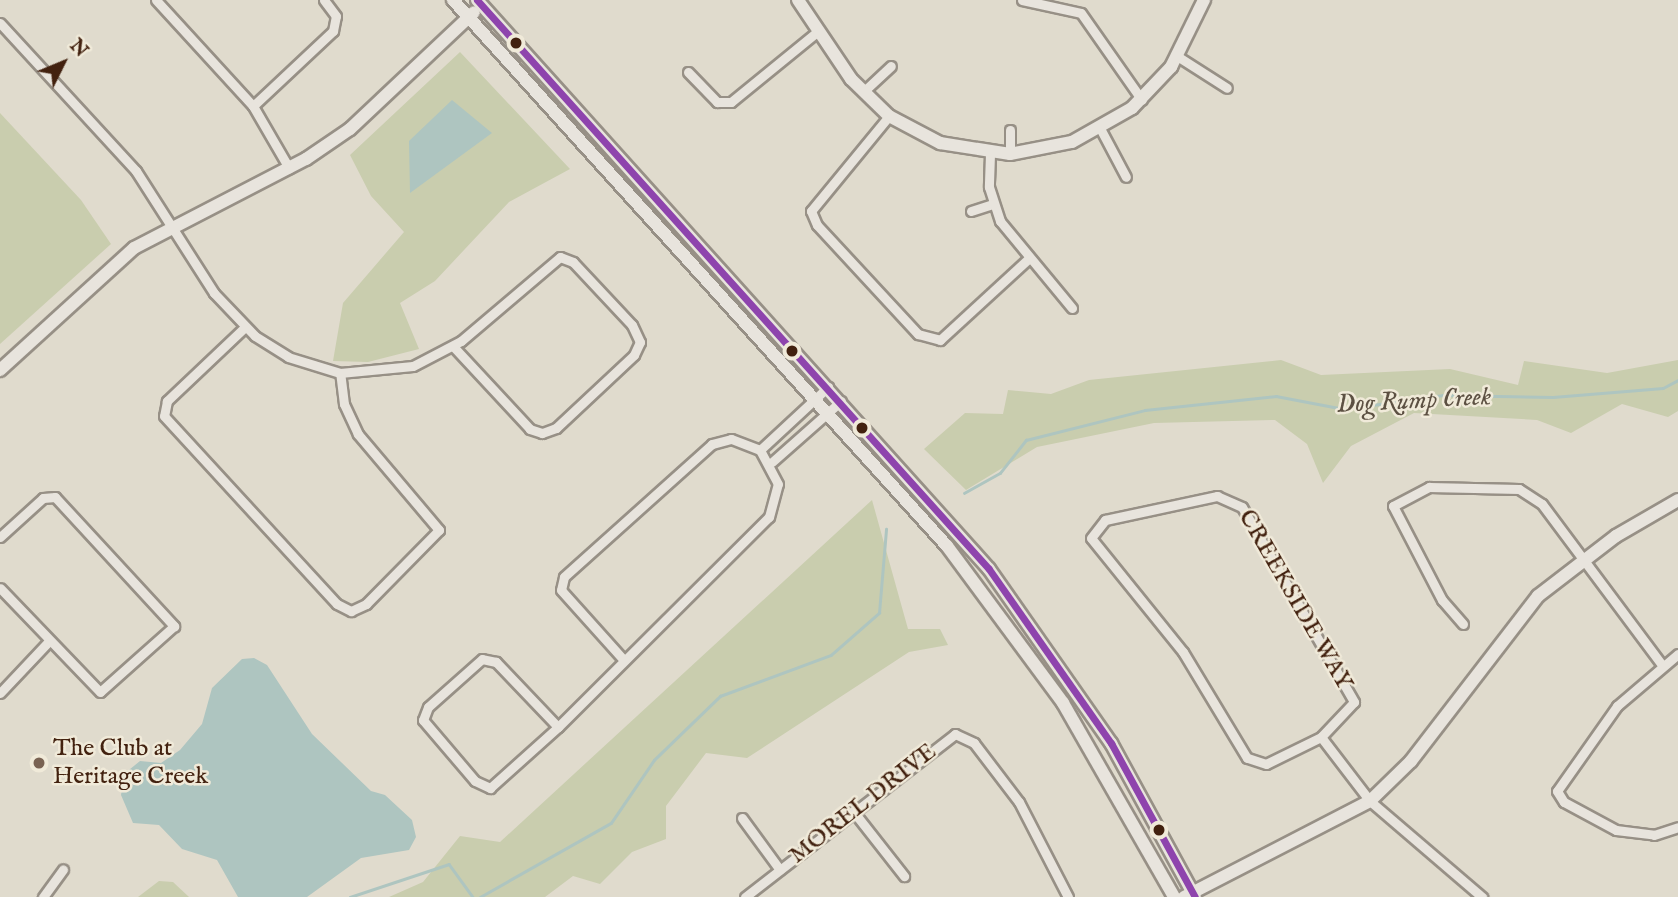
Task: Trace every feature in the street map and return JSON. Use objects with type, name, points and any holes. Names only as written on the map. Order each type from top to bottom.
[{"type":"main road","points":[[453,0],[947,546],[1017,638],[1108,774],[1174,897]]},
{"type":"main road","points":[[798,0],[863,92],[889,116],[940,143],[1010,155],[1046,150],[1101,130],[1142,100],[1177,56],[1204,0]]},
{"type":"main road","points":[[0,370],[111,267],[172,225],[289,168],[350,129],[482,2],[841,401],[1034,627],[1138,787],[1190,896],[1370,801],[1411,761],[1514,622],[1582,560],[1678,500]]},
{"type":"street","points":[[156,0],[253,106],[289,168]]},
{"type":"street","points":[[253,106],[333,31],[336,16],[324,0]]},
{"type":"street","points":[[1022,0],[1080,13],[1142,100]]},
{"type":"street","points":[[0,23],[136,171],[207,284],[246,327],[288,356],[340,373],[399,371],[453,346],[560,257],[632,325],[640,342],[576,410],[542,433],[530,429],[453,346]]},
{"type":"street","points":[[688,72],[713,99],[727,103],[818,31]]},
{"type":"street","points":[[1177,56],[1227,88]]},
{"type":"street","points":[[863,92],[891,66]]},
{"type":"street","points":[[889,116],[811,211],[817,225],[918,334],[940,340],[1027,260]]},
{"type":"street","points":[[1010,130],[1010,155]]},
{"type":"street","points":[[1101,130],[1126,177]]},
{"type":"street","points":[[990,153],[992,204],[1027,260],[1072,308]]},
{"type":"street","points":[[971,211],[992,204]]},
{"type":"street","points":[[246,327],[167,401],[164,415],[337,604],[351,611],[366,604],[439,530],[358,434],[344,404],[340,373]]},
{"type":"street","points":[[760,450],[828,387]]},
{"type":"street","points":[[772,462],[841,401]]},
{"type":"street","points":[[558,727],[496,662],[482,659],[428,707],[423,720],[474,781],[490,788],[558,727],[623,659],[769,517],[778,484],[772,462],[760,450],[731,439],[712,444],[565,577],[561,590],[623,659]]},
{"type":"street","points":[[1463,624],[1442,600],[1394,515],[1398,499],[1412,492],[1447,486],[1526,491],[1662,665]]},
{"type":"street","points":[[0,537],[43,498],[55,496],[174,626],[105,692],[92,687],[0,588]]},
{"type":"street","name":"CREEKSIDE WAY","points":[[1217,496],[1238,502],[1351,690],[1349,713],[1321,737],[1266,765],[1252,763],[1183,652],[1093,545],[1097,526],[1141,509],[1217,496]]},
{"type":"street","points":[[0,693],[49,641]]},
{"type":"street","points":[[1678,654],[1662,665],[1601,725],[1558,795],[1616,830],[1654,835],[1678,827]]},
{"type":"street","name":"MOREL DRIVE","points":[[749,896],[947,737],[963,736],[1018,802],[1068,897]]},
{"type":"street","points":[[1321,737],[1370,801],[1482,897]]},
{"type":"street","points":[[853,811],[904,876]]},
{"type":"street","points":[[742,818],[780,870]]},
{"type":"street","points":[[43,897],[63,869]]},
{"type":"green space","points":[[460,52],[570,169],[509,202],[435,281],[400,303],[419,349],[368,362],[333,361],[343,303],[404,232],[371,196],[350,155]]},
{"type":"green space","points":[[0,113],[81,200],[111,244],[0,344]]},
{"type":"green space","points":[[1281,360],[1321,375],[1450,369],[1518,385],[1524,361],[1607,373],[1678,360],[1678,411],[1668,417],[1622,404],[1571,433],[1537,420],[1414,413],[1351,446],[1323,483],[1307,444],[1275,420],[1154,423],[1037,447],[966,490],[924,449],[965,413],[1003,414],[1008,390],[1051,394],[1089,380]]},
{"type":"green space","points":[[872,500],[908,629],[940,629],[948,645],[909,652],[747,758],[706,753],[666,806],[666,839],[632,852],[600,884],[573,876],[545,897],[389,897],[423,882],[460,836],[500,842]]},
{"type":"green space","points":[[159,881],[173,882],[189,897],[138,897]]},
{"type":"water","points":[[452,100],[492,133],[410,193],[409,141]]},
{"type":"water","points":[[254,658],[267,665],[312,734],[371,791],[385,795],[412,820],[416,837],[409,850],[361,858],[307,897],[238,897],[217,860],[182,849],[159,825],[133,823],[121,795],[124,774],[140,761],[161,763],[180,750],[202,724],[212,688],[242,659]]},
{"type":"waterway","name":"Dog Rump Creek","points":[[964,493],[1000,473],[1026,440],[1145,410],[1276,396],[1344,409],[1443,395],[1553,397],[1663,388],[1678,380]]},
{"type":"waterway","name":"Dog Rump Creek","points":[[480,897],[611,823],[654,760],[720,696],[831,655],[879,613],[886,529]]},
{"type":"waterway","name":"Dog Rump Creek","points":[[350,897],[449,864],[473,897]]},
{"type":"transit line","points":[[477,0],[989,569],[1111,743],[1195,897]]},
{"type":"place","name":"The Club at Heritage Creek","points":[[39,763]]}]
